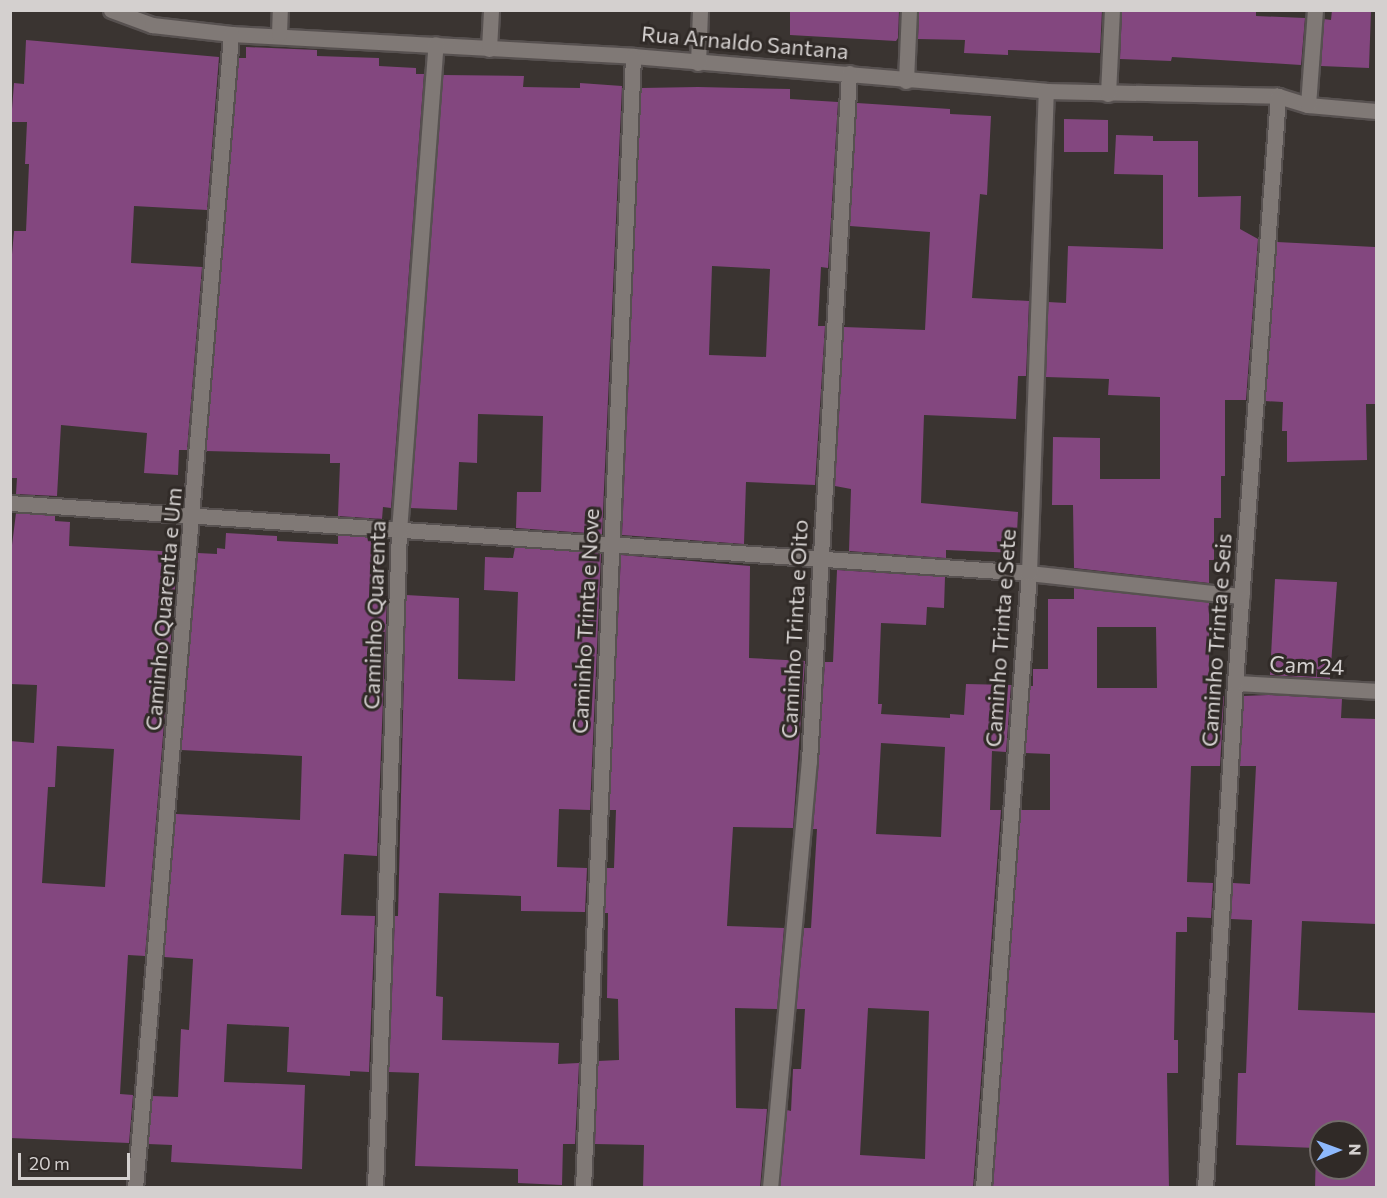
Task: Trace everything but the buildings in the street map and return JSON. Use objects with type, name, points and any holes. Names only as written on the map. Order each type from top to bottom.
[{"type":"street","name":"Rua Arnaldo Santana","points":[[111,10],[152,25],[231,34],[279,34],[489,49],[633,56],[698,63],[849,73],[906,81],[1046,91],[1278,96],[1308,105],[1377,111]]},
{"type":"street","points":[[279,34],[280,10]]},
{"type":"street","points":[[489,49],[491,10]]},
{"type":"street","points":[[698,63],[700,10]]},
{"type":"street","points":[[906,81],[909,10]]},
{"type":"street","points":[[1108,94],[1112,10]]},
{"type":"street","points":[[1308,105],[1315,10]]},
{"type":"street","name":"Caminho Quarenta e Um","points":[[135,1188],[194,517],[231,34]]},
{"type":"street","name":"Caminho Quarenta","points":[[375,1188],[399,531],[436,44]]},
{"type":"street","name":"Caminho Trinta e Nove","points":[[583,1188],[633,56]]},
{"type":"street","name":"Caminho Trinta e Oito","points":[[770,1188],[809,761],[849,73]]},
{"type":"street","name":"Caminho Trinta e Sete","points":[[983,1188],[1029,573],[1046,91]]},
{"type":"street","name":"Caminho Trinta e Seis","points":[[1205,1188],[1235,683],[1278,96]]},
{"type":"street","points":[[10,503],[399,531],[611,542],[1029,573],[1242,596]]},
{"type":"street","name":"Cam 24","points":[[1235,683],[1377,691]]}]
